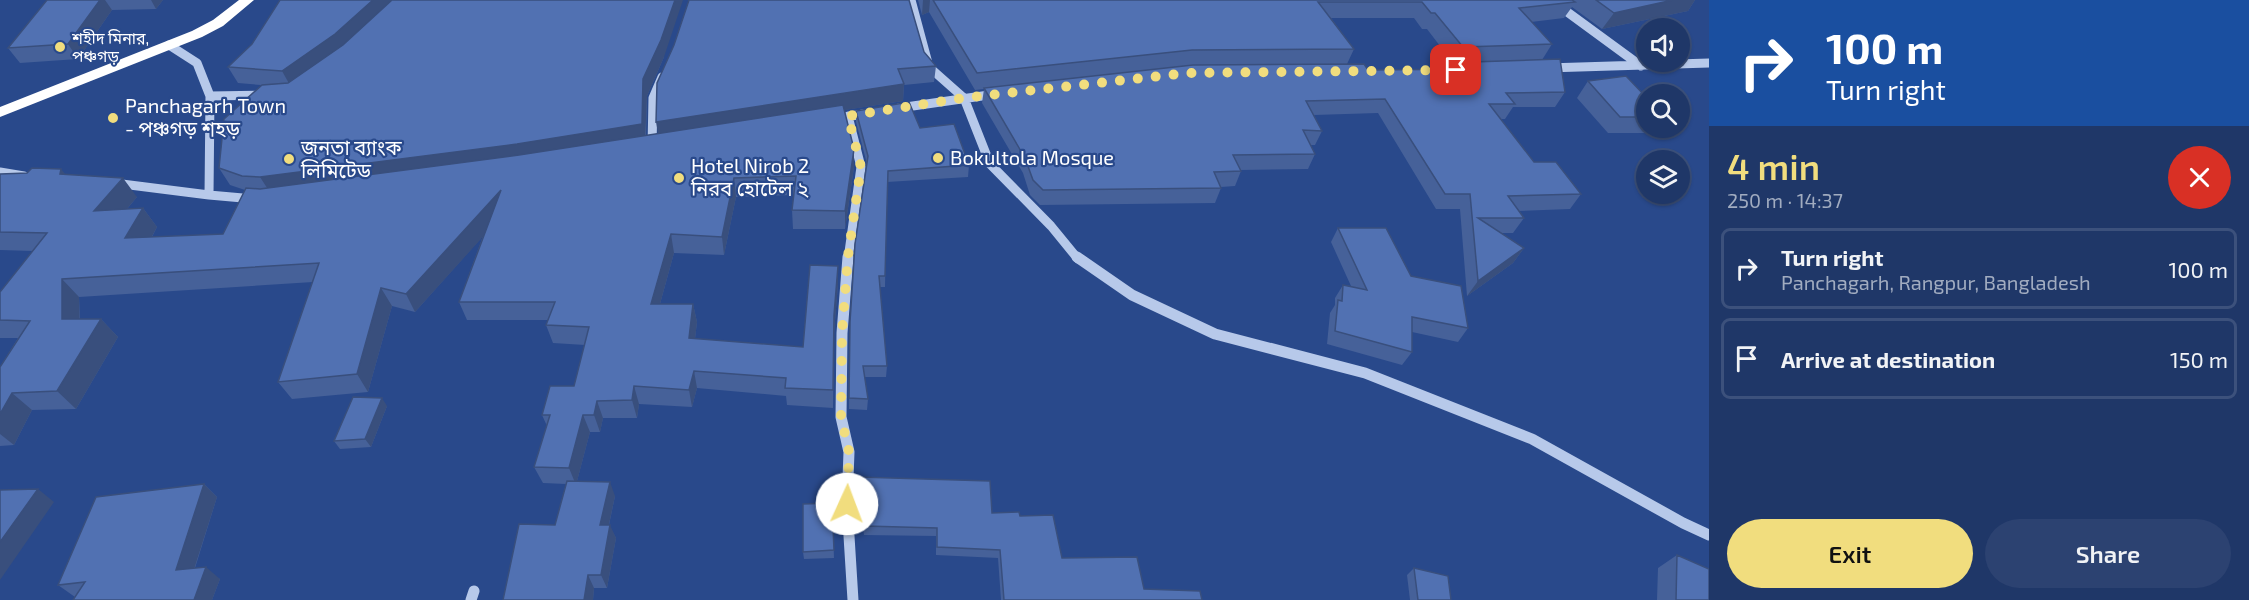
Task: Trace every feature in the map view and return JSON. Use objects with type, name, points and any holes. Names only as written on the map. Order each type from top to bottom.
[{"type":"highway","points":[[0,112],[71,86],[218,23],[247,0]]},
{"type":"street","points":[[911,0],[929,67],[964,98],[990,164],[1051,226],[1081,262],[1132,295],[1215,334],[1365,373],[1532,439],[1683,523],[1709,535]]},
{"type":"street","points":[[1551,0],[1636,62]]},
{"type":"street","points":[[169,45],[197,63],[210,96],[209,195]]},
{"type":"street","points":[[1690,64],[1709,63]]},
{"type":"street","points":[[1537,69],[1636,66]]},
{"type":"street","points":[[652,147],[653,98],[666,69]]},
{"type":"street","points":[[894,109],[1011,93]]},
{"type":"street","points":[[210,96],[269,95]]},
{"type":"street","points":[[825,120],[882,111]]},
{"type":"street","points":[[848,116],[861,167],[848,256],[842,345],[841,417],[849,452],[847,504],[853,600]]},
{"type":"street","points":[[641,149],[664,145]]},
{"type":"street","points":[[0,172],[33,177]]},
{"type":"street","points":[[99,182],[260,200]]},
{"type":"building","points":[[47,0],[100,0],[68,44],[8,48]]},
{"type":"building","points":[[280,0],[373,0],[335,34],[282,71],[228,67],[252,44]]},
{"type":"building","points":[[392,0],[675,0],[661,40],[643,79],[642,124],[517,144],[260,177],[242,176],[219,168],[224,119],[262,85],[288,83],[343,45]]},
{"type":"building","points":[[689,0],[909,0],[924,52],[936,66],[898,69],[904,84],[656,122],[657,83],[674,45]]},
{"type":"building","points":[[933,0],[1572,0],[1575,2],[1519,8],[1552,44],[1463,47],[1435,13],[1431,13],[1422,2],[1318,2],[1354,49],[1192,50],[977,73]]},
{"type":"building","points":[[1596,0],[1673,0],[1614,13]]},
{"type":"building","points":[[1560,59],[1565,92],[1506,93],[1515,104],[1489,104],[1534,162],[1556,162],[1581,194],[1508,196],[1524,218],[1478,218],[1524,248],[1478,281],[1470,194],[1445,194],[1385,99],[1306,101],[1322,131],[1303,130],[1315,154],[1233,155],[1241,171],[1214,172],[1221,188],[1043,190],[1033,180],[1025,158],[984,88],[1193,65],[1364,64],[1368,70],[1478,69],[1472,62]]},
{"type":"building","points":[[1626,76],[1636,86],[1636,117],[1620,117],[1588,81]]},
{"type":"building","points":[[909,102],[920,128],[954,124],[969,165],[888,171],[885,276],[879,276],[887,366],[863,366],[868,399],[849,398],[850,322],[855,244],[868,156],[856,111]]},
{"type":"building","points":[[843,105],[854,149],[845,211],[792,210],[796,176],[734,178],[722,237],[671,234],[651,304],[693,304],[689,338],[803,347],[810,265],[838,266],[834,315],[833,390],[785,388],[786,378],[694,371],[689,390],[634,386],[632,400],[597,401],[594,415],[583,415],[569,468],[534,467],[550,415],[542,415],[550,386],[574,386],[589,327],[546,325],[555,302],[459,302],[501,190],[406,294],[381,288],[357,374],[278,382],[319,263],[62,279],[62,319],[101,319],[57,391],[12,393],[0,414],[0,367],[30,321],[0,320],[0,292],[47,233],[0,232],[0,174],[27,173],[32,168],[61,169],[60,174],[123,178],[94,211],[143,208],[125,238],[223,234],[246,188],[260,189],[519,155]]},
{"type":"building","points":[[1338,228],[1386,228],[1411,276],[1461,286],[1468,328],[1412,317],[1412,352],[1335,331],[1338,300],[1342,301],[1343,285],[1367,290]]},
{"type":"building","points":[[353,397],[382,398],[365,439],[334,441]]},
{"type":"building","points":[[858,477],[990,481],[992,513],[1019,512],[1020,516],[1053,515],[1062,558],[1137,557],[1144,589],[1200,591],[1202,600],[1004,600],[1000,550],[937,547],[937,528],[865,526]]},
{"type":"building","points":[[567,481],[610,482],[600,525],[610,525],[601,575],[588,575],[584,600],[503,600],[519,524],[555,525]]},
{"type":"building","points":[[204,484],[176,570],[206,567],[194,600],[73,600],[85,582],[58,585],[96,497]]},
{"type":"building","points":[[38,489],[0,542],[0,490]]},
{"type":"building","points":[[832,503],[834,550],[803,552],[803,504]]},
{"type":"building","points":[[1677,555],[1709,569],[1709,600],[1676,600]]},
{"type":"building","points":[[1414,568],[1448,576],[1451,600],[1418,600]]},
{"type":"place","name":"শহীদ মিনার, পঞ্চগড়","points":[[60,47]]},
{"type":"place","name":"Panchagarh Town - পঞ্চগড় শহড়","points":[[113,118]]},
{"type":"place","name":"Bokultola Mosque","points":[[938,158]]},
{"type":"place","name":"জনতা ব্যাংক লিমিটেড","points":[[289,159]]},
{"type":"place","name":"Hotel Nirob 2 নিরব হোটেল ২","points":[[679,178]]},
{"type":"route","points":[[847,504],[849,452],[841,417],[842,333],[848,256],[861,167],[848,116],[964,98],[1188,73],[1456,70]]}]
